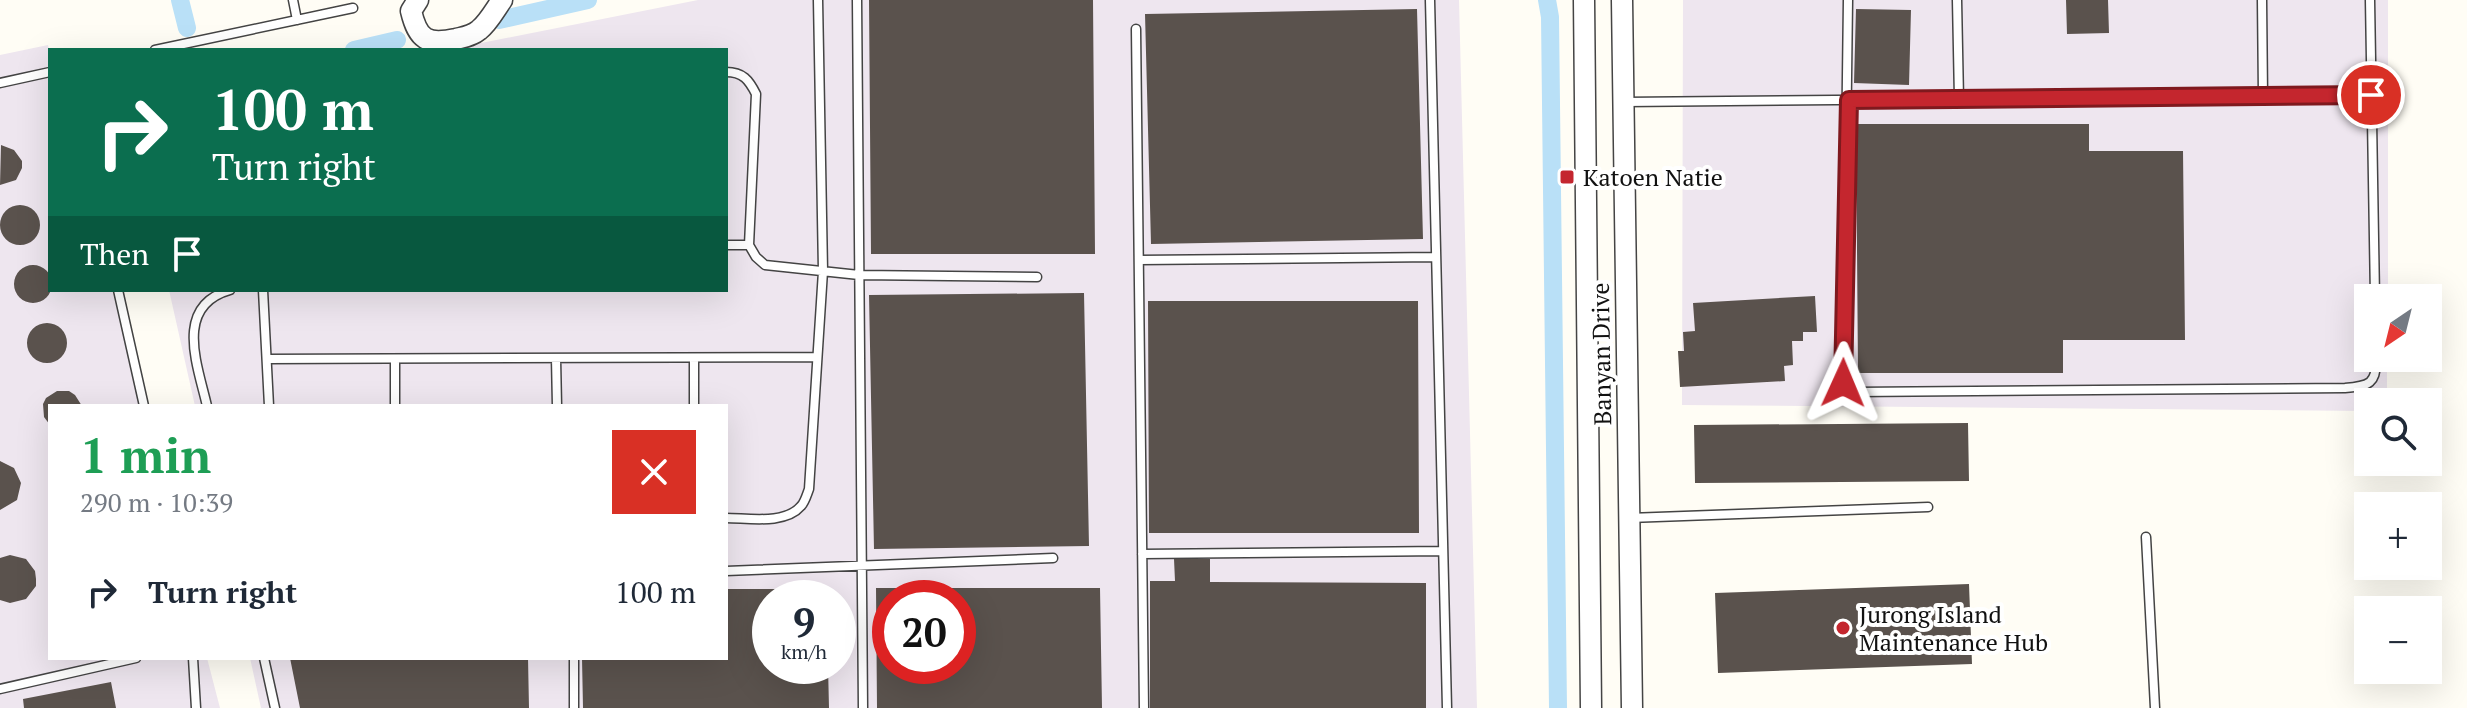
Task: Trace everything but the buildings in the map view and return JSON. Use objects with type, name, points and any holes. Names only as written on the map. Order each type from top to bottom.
[{"type":"street","points":[[418,0],[411,11],[414,25],[420,34],[438,43],[471,43],[502,0]]},
{"type":"street","name":"Banyan Drive","points":[[1584,0],[1591,708]]},
{"type":"street","name":"Banyan Drive","points":[[1622,0],[1632,708]]},
{"type":"lane","points":[[293,0],[297,20]]},
{"type":"lane","points":[[728,518],[791,515],[802,506],[809,489],[823,271],[818,0]]},
{"type":"lane","points":[[857,0],[863,708]]},
{"type":"lane","points":[[1430,0],[1447,708]]},
{"type":"lane","points":[[1848,0],[1843,383],[1847,388],[1855,392],[2345,388],[2362,386],[2372,380],[2376,372]]},
{"type":"lane","points":[[1957,0],[1959,99]]},
{"type":"lane","points":[[2262,0],[2263,96]]},
{"type":"lane","points":[[2370,0],[2375,284]]},
{"type":"lane","points":[[164,48],[353,8]]},
{"type":"lane","points":[[1136,29],[1144,708]]},
{"type":"lane","points":[[0,83],[48,72]]},
{"type":"lane","points":[[728,72],[737,72],[748,79],[756,94],[749,245],[765,265],[859,275],[1037,277]]},
{"type":"lane","points":[[1624,102],[2371,95]]},
{"type":"lane","points":[[728,245],[749,245]]},
{"type":"lane","points":[[1139,260],[1436,257]]},
{"type":"lane","points":[[118,292],[144,404]]},
{"type":"lane","points":[[207,404],[192,338],[196,318],[222,292]]},
{"type":"lane","points":[[263,292],[269,404]]},
{"type":"lane","points":[[267,359],[817,357]]},
{"type":"lane","points":[[556,358],[557,404]]},
{"type":"lane","points":[[694,358],[694,404]]},
{"type":"lane","points":[[395,359],[395,404]]},
{"type":"lane","points":[[1629,518],[1928,507]]},
{"type":"lane","points":[[2146,537],[2155,708]]},
{"type":"lane","points":[[1142,554],[1443,551]]},
{"type":"lane","points":[[728,571],[1053,558]]},
{"type":"lane","points":[[0,689],[127,660]]},
{"type":"lane","points":[[193,660],[196,708]]},
{"type":"lane","points":[[264,660],[275,708]]},
{"type":"lane","points":[[574,660],[574,708]]},
{"type":"shaded area","points":[[698,0],[1459,0],[1477,708],[261,708],[250,660],[728,660],[728,404],[195,404],[169,292],[728,292],[728,48],[456,48]]},
{"type":"shaded area","points":[[1683,0],[2388,0],[2388,284],[2354,284],[2354,372],[2387,372],[2387,388],[2354,388],[2354,411],[1682,405]]},
{"type":"shaded area","points":[[48,45],[48,292],[113,292],[141,404],[48,404],[48,660],[208,660],[220,708],[0,708],[0,55]]},
{"type":"waterway","points":[[180,0],[187,28]]},
{"type":"waterway","points":[[499,20],[588,0]]},
{"type":"waterway","points":[[1547,0],[1550,17],[1558,708]]},
{"type":"waterway","points":[[363,48],[397,40]]},
{"type":"place","name":"Katoen Natie","points":[[1567,177]]},
{"type":"place","name":"Jurong Island Maintenance Hub","points":[[1843,628]]},
{"type":"route","points":[[1843,383],[1849,100],[2371,95]]}]
